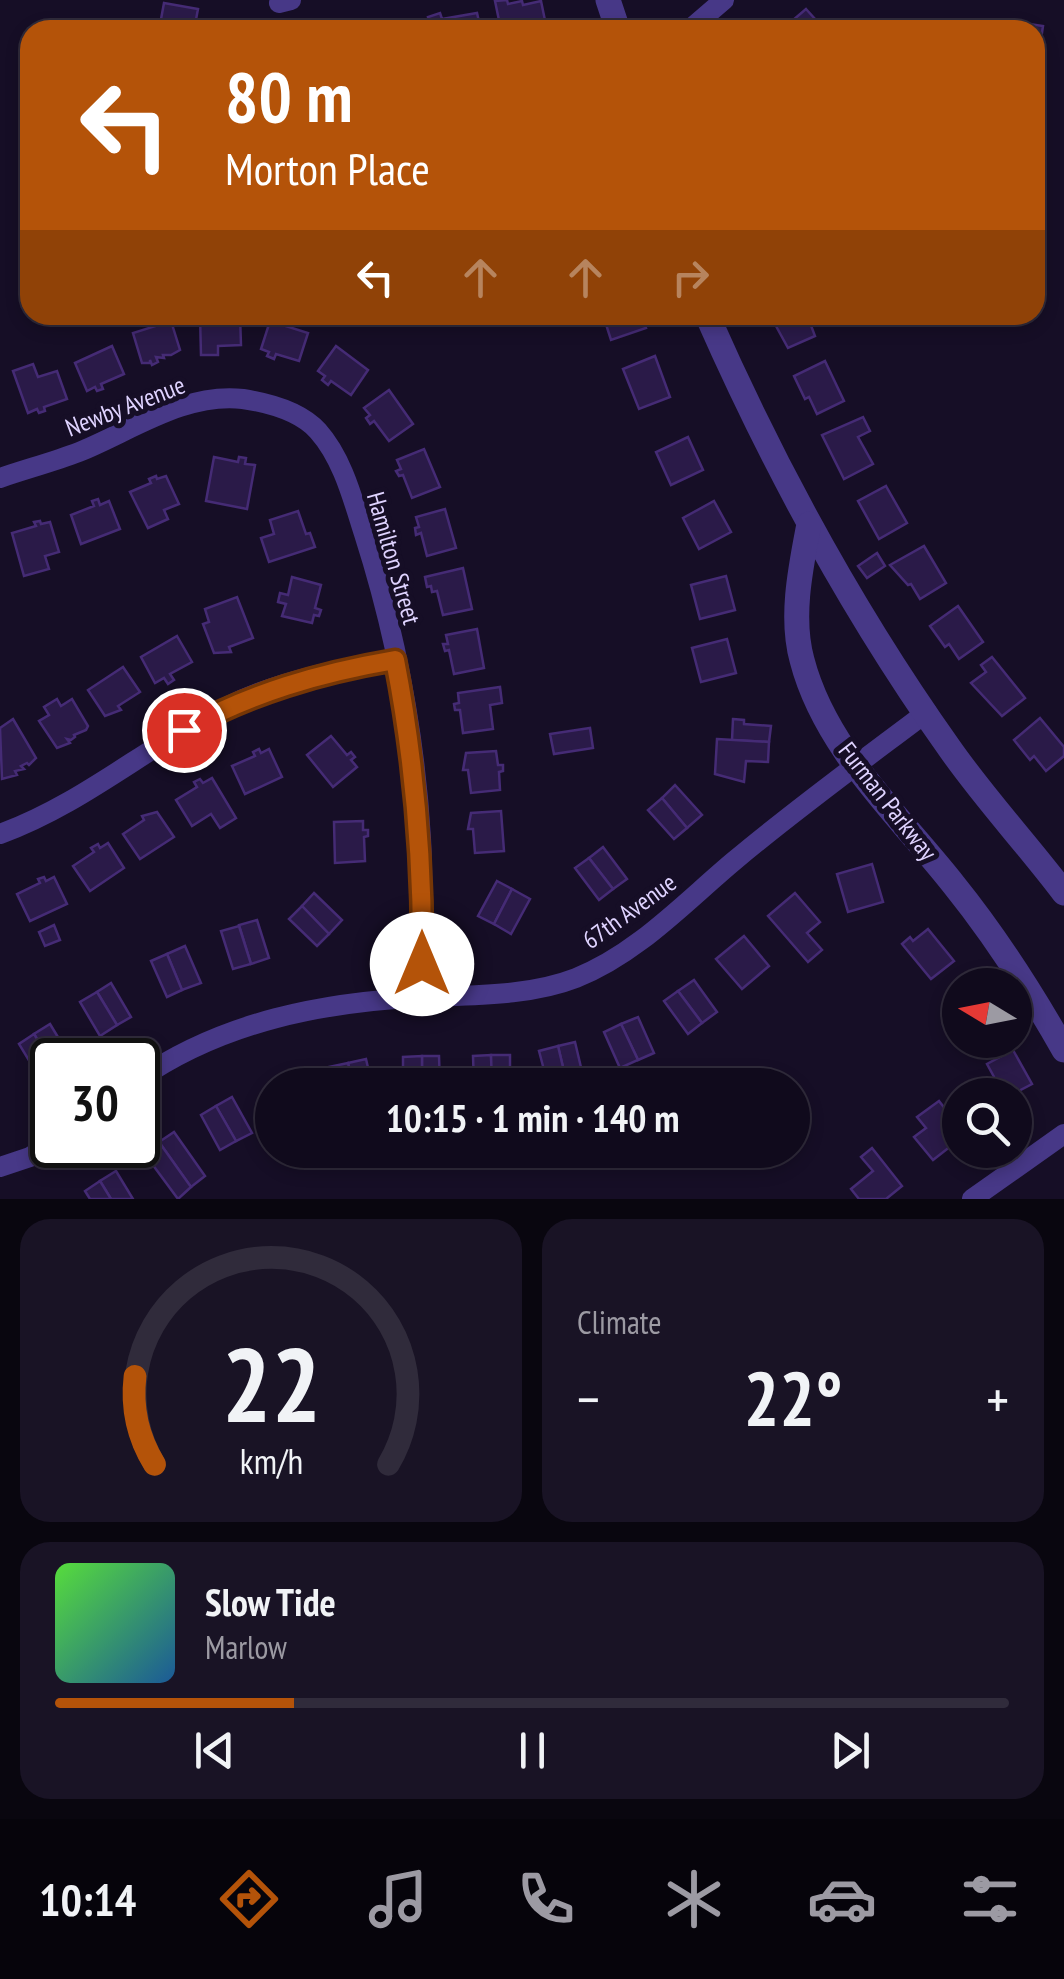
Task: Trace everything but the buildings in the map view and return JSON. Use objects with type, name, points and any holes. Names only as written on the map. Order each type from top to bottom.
[{"type":"street","points":[[701,20],[724,0]]},
{"type":"street","points":[[711,325],[746,403],[852,597],[948,747],[1064,893]]},
{"type":"street","name":"Newby Avenue","points":[[0,478],[81,451],[193,404],[240,399],[272,405]]},
{"type":"street","name":"Hamilton Street","points":[[272,405],[296,414],[317,430],[336,458],[372,559],[412,747],[421,838],[422,997]]},
{"type":"street","name":"Furman Parkway","points":[[810,524],[800,580],[800,655],[809,684],[856,766],[989,932],[1029,988],[1064,1050]]},
{"type":"street","points":[[0,834],[74,801],[228,706],[338,670],[395,660]]},
{"type":"street","name":"67th Avenue","points":[[160,1067],[184,1052],[300,1010],[532,988],[574,978],[616,957],[926,712]]},
{"type":"street","points":[[972,1199],[1064,1134]]},
{"type":"street","points":[[0,1168],[30,1157]]},
{"type":"route","points":[[184,730],[228,706],[276,688],[338,670],[395,660],[412,747],[421,838],[422,964]]}]
